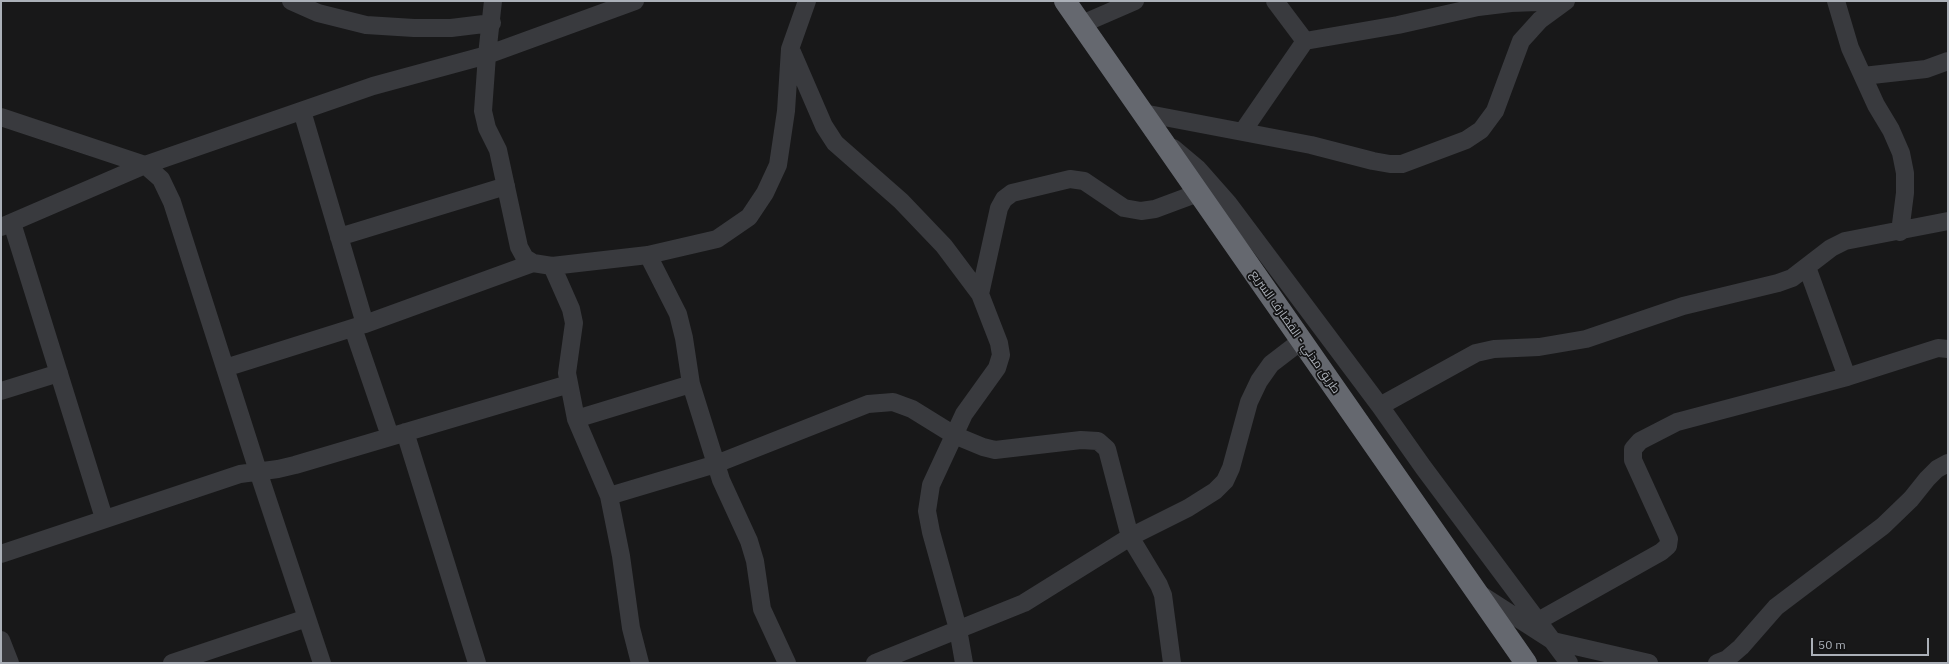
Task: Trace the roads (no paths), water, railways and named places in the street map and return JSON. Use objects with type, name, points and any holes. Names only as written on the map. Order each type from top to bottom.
[{"type":"highway","name":"طريق مدني - القضارف السريع","points":[[1066,1],[1198,194],[1526,663]]},
{"type":"street","points":[[291,1],[318,13],[366,25],[436,28],[492,22]]},
{"type":"street","points":[[493,1],[483,112],[487,128],[498,150],[519,247],[525,258],[533,262],[552,266],[648,255],[717,239],[749,217],[765,193],[778,165],[786,111],[790,49],[807,1]]},
{"type":"street","points":[[104,518],[59,373],[6,225],[145,165],[373,86],[487,55],[635,1]]},
{"type":"street","points":[[1082,24],[1134,1]]},
{"type":"street","points":[[1275,1],[1305,41]]},
{"type":"street","points":[[1243,131],[1305,41],[1398,26],[1478,7],[1511,3],[1566,1]]},
{"type":"street","points":[[1143,113],[1311,145],[1390,164],[1402,164],[1466,140],[1481,130],[1495,111],[1521,41],[1540,20],[1566,1]]},
{"type":"street","points":[[1836,1],[1850,48],[1901,153],[1905,173],[1905,193],[1900,232]]},
{"type":"street","points":[[790,49],[824,126],[835,143],[901,201],[944,246],[980,294],[999,344],[1001,355],[997,368],[964,414],[931,485],[927,510],[930,532],[958,629],[964,663]]},
{"type":"street","points":[[1863,76],[1926,69],[1948,61]]},
{"type":"street","points":[[302,111],[339,237],[359,326],[477,663]]},
{"type":"street","points":[[1,117],[145,165],[161,180],[172,202],[224,368],[322,663]]},
{"type":"street","points":[[1159,136],[1198,169],[1228,203],[1380,406],[1423,467],[1569,663]]},
{"type":"street","points":[[980,294],[999,208],[1004,199],[1012,193],[1070,179],[1084,181],[1124,208],[1141,212],[1155,209],[1198,194]]},
{"type":"street","points":[[339,237],[506,186]]},
{"type":"street","points":[[1380,406],[1476,353],[1494,349],[1539,347],[1586,338],[1683,306],[1778,283],[1792,278],[1831,248],[1845,241],[1900,232],[1948,221]]},
{"type":"street","points":[[648,255],[678,314],[684,338],[691,384],[728,498],[749,541],[755,561],[762,609],[787,663]]},
{"type":"street","points":[[224,368],[359,326],[533,262]]},
{"type":"street","points":[[552,266],[571,309],[574,323],[567,373],[576,419],[609,496],[621,556],[631,628],[640,663]]},
{"type":"street","points":[[1807,267],[1847,377]]},
{"type":"street","points":[[875,663],[1024,603],[1130,537],[1188,508],[1215,491],[1225,481],[1231,468],[1249,402],[1259,381],[1271,364],[1301,340]]},
{"type":"street","points":[[1538,621],[1661,552],[1668,546],[1668,539],[1633,460],[1633,449],[1640,441],[1677,422],[1847,377],[1938,348],[1948,349]]},
{"type":"street","points":[[1,391],[59,373]]},
{"type":"street","points":[[1,554],[104,518],[240,474],[278,469],[295,465],[569,384]]},
{"type":"street","points":[[576,419],[691,384]]},
{"type":"street","points":[[609,496],[716,464],[868,404],[892,402],[912,409],[954,435],[983,447],[995,450],[1081,440],[1098,441],[1107,449],[1130,537],[1160,585],[1163,595],[1172,663]]},
{"type":"street","points":[[1718,663],[1727,659],[1741,647],[1776,607],[1883,526],[1937,469],[1948,464]]},
{"type":"street","points":[[1476,591],[1553,641],[1649,663]]},
{"type":"street","points":[[172,663],[307,618]]},
{"type":"street","points":[[1,640],[10,663]]}]
